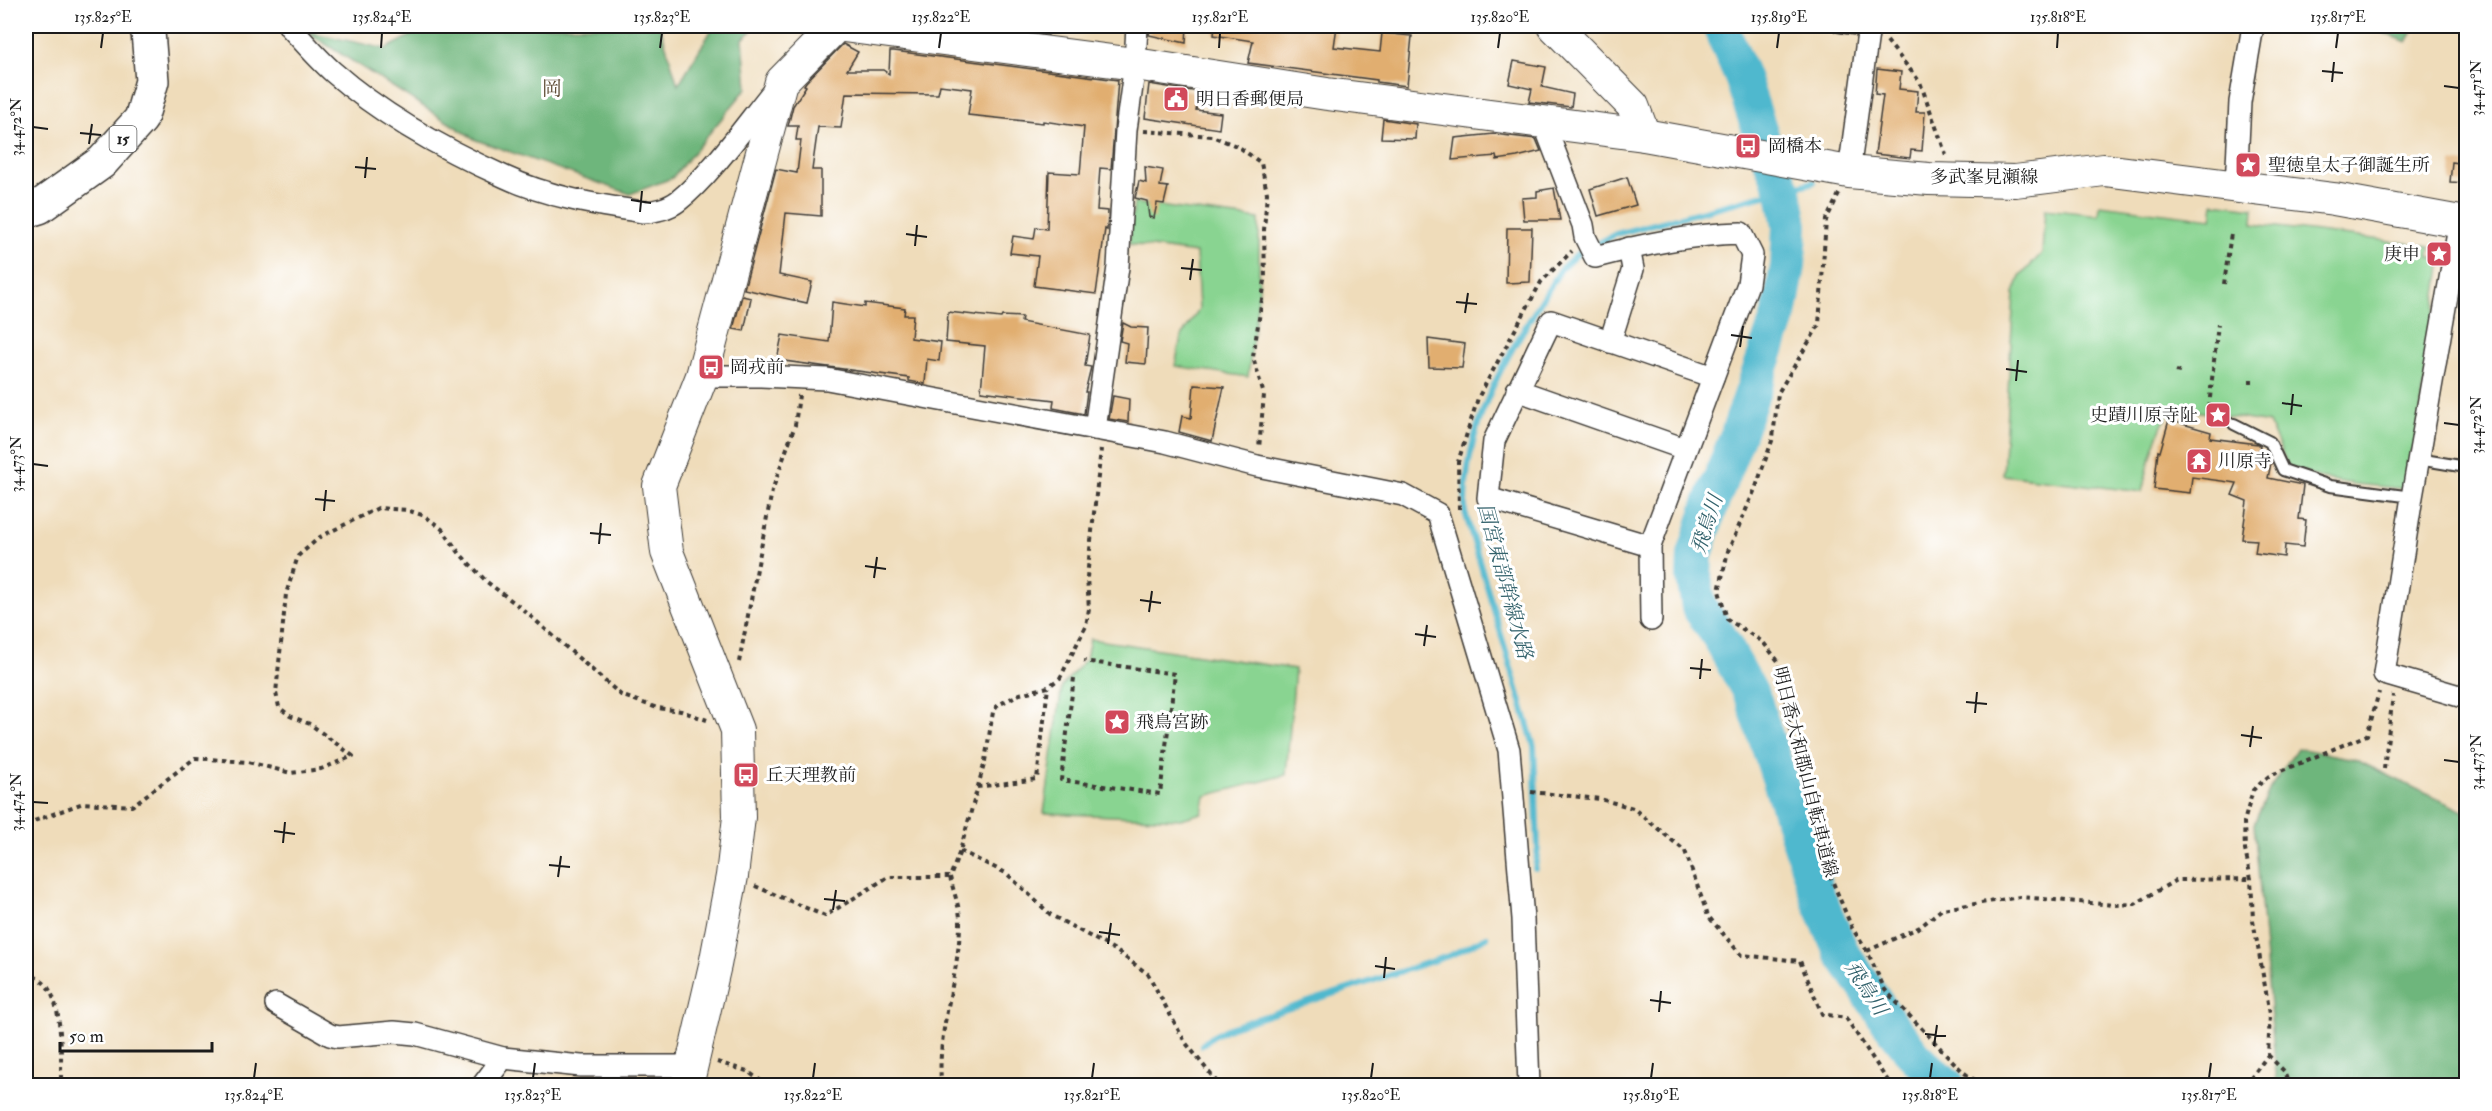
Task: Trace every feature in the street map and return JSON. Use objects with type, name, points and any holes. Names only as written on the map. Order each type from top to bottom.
[{"type":"main road","name":"15","points":[[30,207],[102,162],[141,119],[152,81],[148,32],[145,26]]},
{"type":"street","points":[[289,26],[332,71],[371,102],[433,140],[516,181],[565,197],[643,212],[653,212],[677,202],[708,170],[781,82],[836,26]]},
{"type":"street","name":"多武峯見瀬線","points":[[843,26],[1135,64],[1327,94],[1644,135],[1849,172],[2015,181],[2104,170],[2334,199],[2463,222]]},
{"type":"street","points":[[1095,429],[1118,267],[1126,130],[1135,64],[1137,26]]},
{"type":"street","points":[[1554,26],[1633,106],[1644,135]]},
{"type":"street","points":[[2236,186],[2240,102],[2253,26]]},
{"type":"street","points":[[1849,172],[1868,28]]},
{"type":"street","points":[[276,1004],[330,1035],[338,1037],[394,1032],[415,1034],[503,1058],[581,1066],[691,1069],[715,965],[732,876],[739,817],[737,730],[667,552],[659,486],[702,376],[781,82]]},
{"type":"street","points":[[1543,121],[1583,225],[1585,237],[1595,257],[1629,248],[1716,233],[1741,233],[1752,255],[1748,284],[1650,546],[1651,620]]},
{"type":"street","points":[[2463,222],[2418,459],[2390,675],[2466,698]]},
{"type":"street","points":[[1610,342],[1633,269],[1629,248]]},
{"type":"street","points":[[1650,546],[1488,498],[1494,441],[1551,321],[1713,377]]},
{"type":"street","points":[[702,376],[827,379],[1165,442],[1257,466],[1403,495],[1438,514],[1509,750],[1523,919],[1529,1086]]},
{"type":"street","points":[[1517,390],[1685,449]]},
{"type":"street","points":[[482,1086],[503,1058]]},
{"type":"lane","points":[[1838,26],[1868,28]]},
{"type":"lane","points":[[2234,424],[2270,442],[2283,470],[2330,486],[2412,497]]},
{"type":"lane","points":[[2418,459],[2466,467]]},
{"type":"path","points":[[1868,28],[1891,43],[1920,82],[1954,179]]},
{"type":"path","points":[[1126,130],[1212,136],[1239,147],[1261,163],[1267,193],[1264,230],[1265,280],[1253,357],[1264,395],[1257,466]]},
{"type":"path","name":"明日香大和郡山自転車道線","points":[[1849,172],[1826,220],[1819,325],[1778,393],[1773,438],[1756,487],[1728,551],[1719,591],[1727,619],[1763,642],[1778,661],[1791,731],[1824,861],[1852,928],[1867,951],[1885,990],[1963,1072],[1983,1086]]},
{"type":"path","points":[[2224,284],[2231,233]]},
{"type":"path","points":[[2208,416],[2218,324]]},
{"type":"path","points":[[738,664],[772,491],[795,424],[801,377]]},
{"type":"path","points":[[952,1086],[941,1080],[939,1060],[958,945],[960,916],[950,877],[960,851],[985,761],[993,712],[998,705],[1020,694],[1048,687],[1060,678],[1076,651],[1086,626],[1089,609],[1087,577],[1101,448],[1095,429]]},
{"type":"path","points":[[26,824],[83,803],[132,806],[195,758],[248,762],[291,772],[321,769],[353,756],[310,724],[290,716],[279,707],[276,693],[286,594],[298,555],[320,537],[378,508],[406,510],[425,516],[442,529],[460,554],[487,582],[520,607],[621,695],[657,708],[681,711],[737,730]]},
{"type":"path","points":[[1074,678],[1061,780],[1160,794],[1175,674],[1084,661]]},
{"type":"path","points":[[2384,769],[2390,675]]},
{"type":"path","points":[[2245,1086],[2268,1055],[2270,1014],[2253,920],[2251,879],[2245,850],[2244,822],[2253,790],[2268,776],[2367,735],[2390,675]]},
{"type":"path","points":[[977,787],[1037,779],[1048,687]]},
{"type":"path","points":[[1530,792],[1600,799],[1633,808],[1685,851],[1708,916],[1741,955],[1800,961],[1822,1014],[1846,1018],[1893,1086]]},
{"type":"path","points":[[960,851],[1006,873],[1051,915],[1115,950],[1148,974],[1185,1041],[1220,1086]]},
{"type":"path","points":[[732,876],[825,916],[888,877],[950,877]]},
{"type":"path","points":[[1867,951],[1920,927],[1942,909],[2020,897],[2114,905],[2135,904],[2176,880],[2251,879]]},
{"type":"path","points":[[26,971],[46,985],[55,1005],[60,1026],[61,1080],[64,1086]]},
{"type":"path","points":[[2268,1055],[2284,1071],[2289,1086]]},
{"type":"path","points":[[691,1069],[747,1071],[768,1086]]},
{"type":"green space","points":[[429,26],[660,26],[678,85],[714,26],[756,26],[743,39],[747,88],[672,178],[630,194],[476,140],[305,31],[386,49]]},
{"type":"green space","points":[[2375,26],[2416,26],[2407,42],[2374,29]]},
{"type":"green space","points":[[1134,203],[1259,219],[1259,291],[1248,377],[1175,366],[1181,337],[1199,309],[1196,253],[1129,244]]},
{"type":"green space","points":[[2214,203],[2254,208],[2253,224],[2430,246],[2429,257],[2442,259],[2410,484],[2407,489],[2323,479],[2288,466],[2269,423],[2189,410],[2170,410],[2156,440],[2142,492],[2003,475],[2014,293],[2020,277],[2042,253],[2045,209],[2099,215],[2100,205],[2212,219]]},
{"type":"green space","points":[[1090,639],[1295,669],[1286,775],[1205,796],[1202,813],[1181,819],[1044,813],[1062,686],[1086,659]]},
{"type":"green space","points":[[2297,748],[2354,759],[2465,812],[2466,1085],[2277,1085],[2254,824],[2270,788]]},
{"type":"building","points":[[979,26],[1049,26],[1048,35]]},
{"type":"building","points":[[1150,26],[1187,26],[1186,43],[1149,35]]},
{"type":"building","points":[[1215,26],[1337,26],[1334,47],[1380,52],[1382,33],[1412,36],[1407,86],[1248,63],[1253,41],[1214,35]]},
{"type":"building","points":[[843,44],[858,52],[847,70],[883,70],[889,74],[890,51],[894,51],[1118,80],[1111,169],[1100,168],[1097,210],[1108,211],[1096,294],[1034,286],[1038,256],[1010,253],[1013,236],[1034,239],[1036,227],[1047,229],[1049,172],[1080,174],[1084,127],[968,115],[972,89],[940,85],[938,94],[846,93],[841,128],[818,127],[812,170],[821,170],[821,216],[786,213],[779,275],[812,282],[807,303],[744,289],[776,169],[797,173],[801,140],[796,140],[798,126],[788,126],[793,106],[806,86],[804,85],[806,82]]},
{"type":"building","points":[[1514,61],[1546,67],[1542,87],[1573,94],[1571,107],[1529,102],[1532,89],[1509,84]]},
{"type":"building","points":[[1877,69],[1901,72],[1899,89],[1918,91],[1916,112],[1925,112],[1922,151],[1911,150],[1910,158],[1875,154],[1883,95],[1875,94]]},
{"type":"building","name":"明日香郵便局","points":[[1149,84],[1199,92],[1196,110],[1221,113],[1219,129],[1145,118]]},
{"type":"building","points":[[1383,119],[1416,124],[1415,139],[1381,138]]},
{"type":"building","points":[[1494,134],[1536,139],[1541,151],[1497,160],[1496,156],[1452,160],[1455,138]]},
{"type":"building","points":[[2452,162],[2466,164],[2466,183],[2450,182]]},
{"type":"building","points":[[1145,167],[1163,170],[1160,186],[1168,187],[1164,204],[1157,203],[1154,218],[1149,217],[1147,201],[1135,198],[1139,181],[1146,183]]},
{"type":"building","points":[[1627,177],[1636,205],[1598,216],[1590,189]]},
{"type":"building","points":[[1554,188],[1560,220],[1524,220],[1522,198],[1537,197],[1537,191]]},
{"type":"building","points":[[1507,228],[1532,228],[1530,282],[1506,283]]},
{"type":"building","points":[[742,296],[751,298],[744,331],[733,329]]},
{"type":"building","points":[[832,302],[865,307],[865,303],[905,308],[904,315],[913,315],[911,338],[941,342],[939,361],[927,359],[925,384],[909,381],[909,378],[777,360],[782,335],[829,342]]},
{"type":"building","points":[[948,312],[1001,318],[1002,316],[1022,317],[1021,322],[1090,335],[1085,366],[1091,367],[1085,392],[1087,392],[1084,414],[1053,408],[1054,400],[981,391],[985,346],[946,342]]},
{"type":"building","points":[[1123,323],[1131,327],[1148,328],[1146,364],[1125,362],[1127,343],[1120,341]]},
{"type":"building","points":[[1428,339],[1465,344],[1462,368],[1429,367]]},
{"type":"building","points":[[1194,385],[1224,387],[1212,441],[1179,432],[1182,416],[1191,418]]},
{"type":"building","points":[[1113,396],[1129,399],[1128,422],[1109,419]]},
{"type":"building","points":[[2169,420],[2211,432],[2210,438],[2258,444],[2260,446],[2255,461],[2271,463],[2268,478],[2303,485],[2299,519],[2306,520],[2303,547],[2285,545],[2284,557],[2255,553],[2257,540],[2242,539],[2247,501],[2232,495],[2237,483],[2192,477],[2190,493],[2154,489],[2158,451],[2160,452]]},
{"type":"waterway","name":"飛鳥川","points":[[1720,26],[1742,77],[1763,141],[1784,192],[1790,226],[1788,266],[1779,315],[1695,555],[1694,578],[1699,607],[1719,636],[1753,698],[1818,897],[1841,951],[1887,1020],[1916,1057],[1948,1086]]},
{"type":"waterway","name":"国営東部幹線水路","points":[[1535,868],[1538,848],[1534,746],[1465,512],[1467,476],[1482,413],[1494,384],[1525,327],[1561,269],[1576,255],[1616,234],[1814,182]]},
{"type":"waterway","name":"国営東部幹線水路","points":[[1202,1045],[1229,1028],[1451,955],[1487,937]]},
{"type":"place","name":"明日香郵便局","points":[[1176,99]]},
{"type":"place","name":"岡橋本","points":[[1748,146]]},
{"type":"place","name":"聖徳皇太子御誕生所","points":[[2248,165]]},
{"type":"place","name":"庚申","points":[[2439,254]]},
{"type":"place","name":"岡戎前","points":[[711,367]]},
{"type":"place","name":"史蹟川原寺阯","points":[[2218,415]]},
{"type":"place","name":"川原寺","points":[[2199,461]]},
{"type":"place","name":"飛鳥宮跡","points":[[1117,722]]},
{"type":"place","name":"丘天理教前","points":[[746,775]]},
{"type":"district","name":"岡","points":[[552,88]]}]
